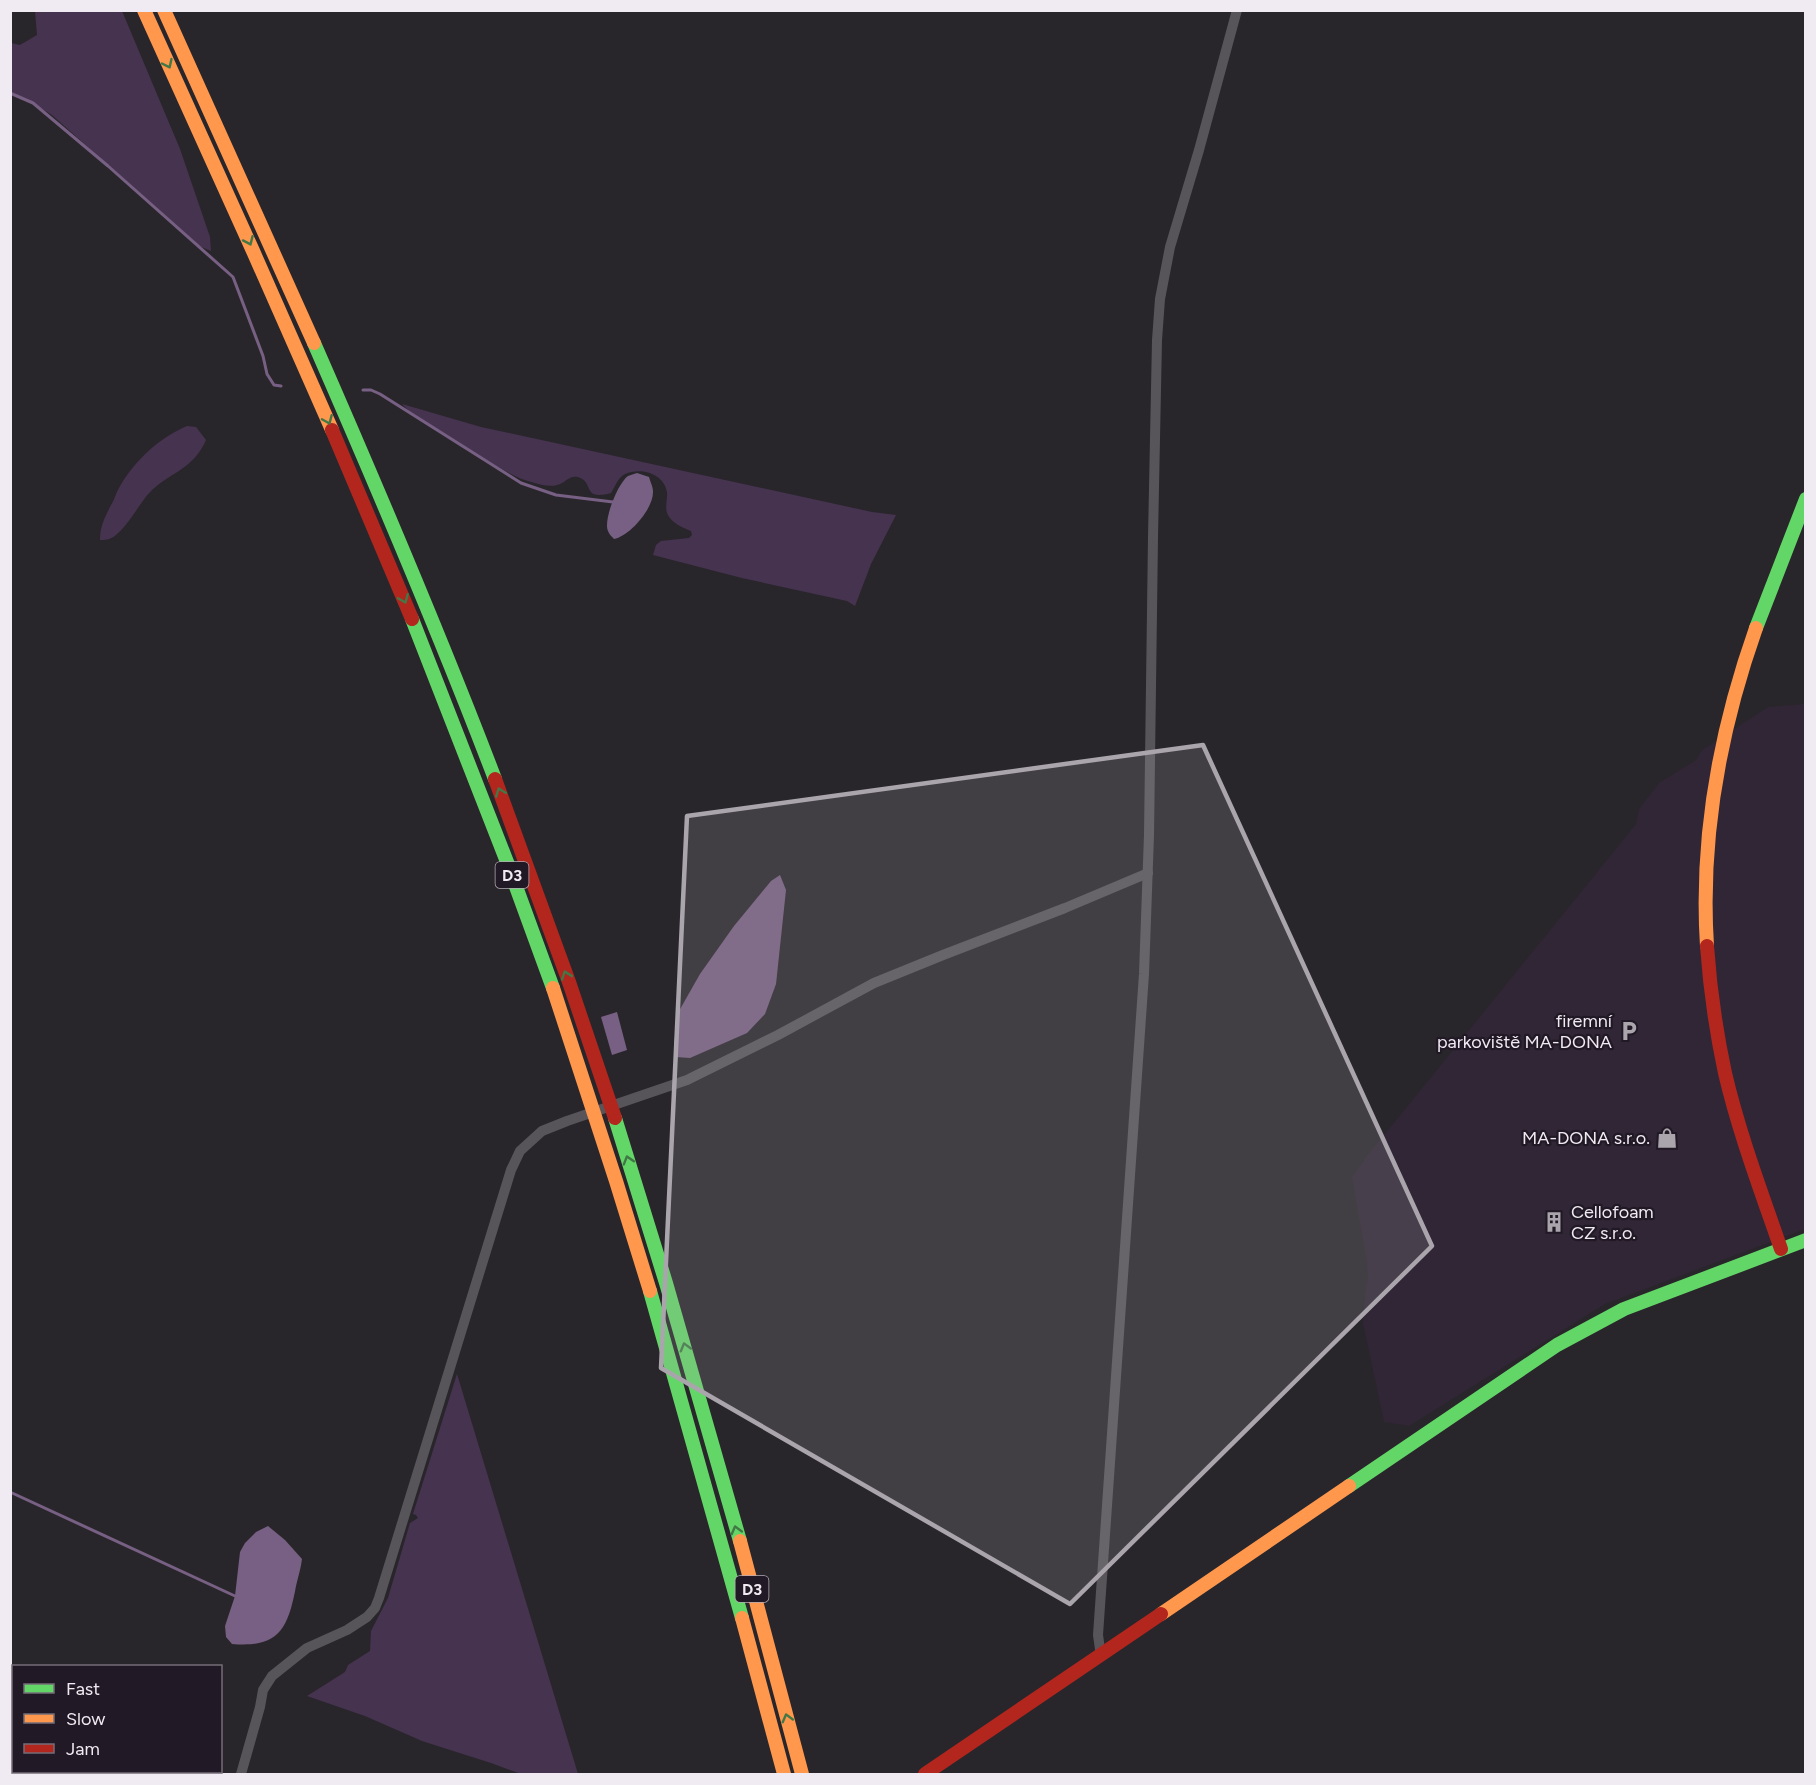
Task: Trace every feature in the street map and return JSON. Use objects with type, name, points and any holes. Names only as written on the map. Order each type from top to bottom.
[{"type":"main road","name":"D3","points":[[144,10],[248,237],[391,567],[452,715],[502,847],[599,1124],[643,1266],[741,1611],[784,1774]]},
{"type":"main road","name":"D3","points":[[164,10],[319,356],[410,569],[518,840],[616,1120],[660,1262],[701,1403],[802,1774]]},
{"type":"main road","points":[[1781,1249],[1725,1072],[1708,955],[1707,867],[1709,828],[1717,772],[1733,702],[1757,626],[1806,499]]},
{"type":"main road","points":[[925,1774],[1557,1345],[1606,1318],[1644,1301],[1806,1240]]},
{"type":"street","points":[[1101,1656],[1098,1635],[1138,1063],[1148,873],[1152,537],[1160,299],[1170,247],[1237,10]]},
{"type":"street","points":[[241,1774],[263,1690],[272,1676],[308,1648],[347,1630],[367,1617],[375,1608],[511,1170],[520,1151],[542,1131],[687,1080],[714,1068],[874,983],[1148,873]]},
{"type":"highlighted area","points":[[1203,745],[1432,1246],[1070,1604],[661,1368],[687,816]]},
{"type":"shaded area","points":[[35,11],[122,11],[180,149],[210,237],[211,251],[199,246],[52,115],[11,92],[11,43],[20,45],[37,35]]},
{"type":"shaded area","points":[[402,404],[481,427],[872,512],[896,515],[871,564],[855,606],[847,601],[742,578],[653,555],[656,545],[661,541],[689,538],[692,535],[691,531],[670,518],[666,509],[665,485],[650,473],[637,471],[625,474],[611,493],[602,495],[592,493],[583,479],[578,477],[572,477],[555,486],[537,484],[498,467],[410,412]]},
{"type":"shaded area","points":[[187,426],[196,427],[206,440],[201,450],[189,464],[152,490],[127,524],[115,536],[100,540],[105,518],[117,492],[130,472],[146,453],[166,437]]},
{"type":"shaded area","points":[[637,473],[649,477],[653,489],[650,505],[634,527],[614,539],[608,532],[607,526],[612,502],[624,480]]},
{"type":"shaded area","points":[[1805,704],[1805,1229],[1605,1304],[1409,1426],[1384,1422],[1363,1323],[1368,1279],[1367,1262],[1352,1177],[1636,824],[1639,809],[1659,783],[1696,760],[1702,750],[1768,707]]},
{"type":"shaded area","points":[[780,875],[786,890],[776,984],[765,1014],[747,1033],[690,1058],[676,1057],[674,1043],[679,1011],[700,974],[734,926],[771,881]]},
{"type":"shaded area","points":[[617,1012],[627,1050],[612,1055],[601,1017]]},
{"type":"shaded area","points":[[457,1374],[578,1774],[521,1774],[422,1741],[365,1716],[307,1696],[345,1672],[348,1665],[370,1651],[371,1631],[388,1598],[410,1523],[418,1518],[413,1514]]},
{"type":"shaded area","points":[[268,1526],[302,1559],[293,1601],[285,1624],[271,1639],[261,1643],[232,1644],[226,1637],[225,1626],[235,1596],[240,1552],[256,1532]]},
{"type":"waterway","points":[[10,93],[33,103],[233,277],[263,356],[267,374],[274,385],[281,386]]},
{"type":"waterway","points":[[363,390],[371,390],[380,394],[521,483],[556,495],[613,502]]},
{"type":"waterway","points":[[10,1492],[235,1596]]},
{"type":"traffic: fast","points":[[314,343],[407,560],[495,779]]},
{"type":"traffic: fast","points":[[1756,628],[1806,499]]},
{"type":"traffic: fast","points":[[412,619],[507,862],[553,988]]},
{"type":"traffic: fast","points":[[615,1118],[666,1283],[740,1541]]},
{"type":"traffic: fast","points":[[1349,1486],[1557,1345],[1624,1309],[1806,1240]]},
{"type":"traffic: fast","points":[[650,1291],[742,1618]]},
{"type":"traffic: slow","points":[[144,10],[332,430]]},
{"type":"traffic: slow","points":[[164,10],[314,343]]},
{"type":"traffic: slow","points":[[1707,946],[1707,865],[1715,785],[1732,706],[1756,628]]},
{"type":"traffic: slow","points":[[553,988],[650,1291]]},
{"type":"traffic: slow","points":[[1161,1614],[1349,1486]]},
{"type":"traffic: slow","points":[[740,1541],[802,1774]]},
{"type":"traffic: slow","points":[[742,1618],[784,1774]]},
{"type":"traffic: jam","points":[[332,430],[412,619]]},
{"type":"traffic: jam","points":[[495,779],[569,982],[615,1118]]},
{"type":"traffic: jam","points":[[1707,946],[1714,1010],[1725,1073],[1744,1140],[1781,1249]]},
{"type":"traffic: jam","points":[[925,1774],[1161,1614]]},
{"type":"traffic: jam","points":[[104,1773],[111,1774]]},
{"type":"place","name":"firemní parkoviště MA-DONA","points":[[1629,1031]]},
{"type":"place","name":"MA-DONA s.r.o.","points":[[1667,1138]]},
{"type":"place","name":"Cellofoam CZ s.r.o.","points":[[1554,1222]]}]
